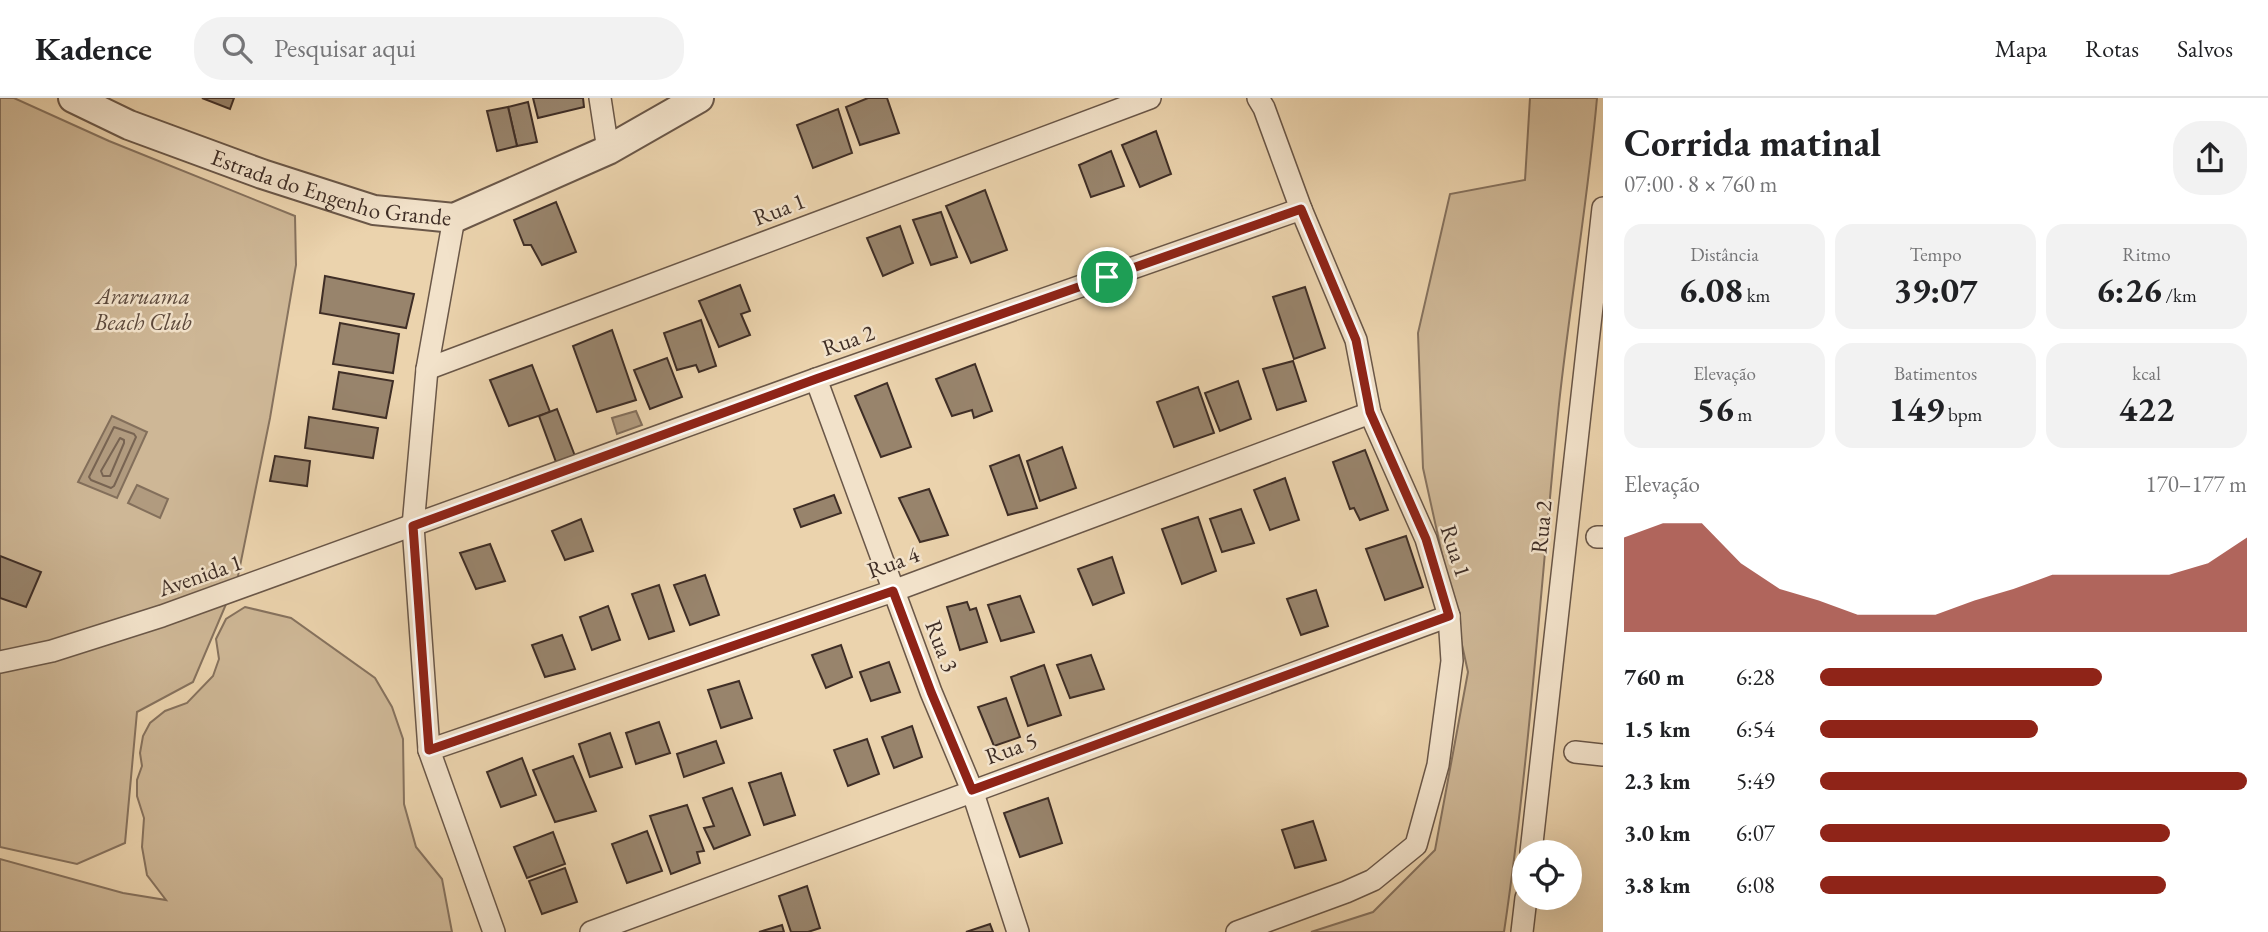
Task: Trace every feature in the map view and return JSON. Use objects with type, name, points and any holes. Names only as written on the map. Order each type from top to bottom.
[{"type":"street","name":"Estrada do Engenho Grande","points":[[72,98],[129,125],[262,174],[374,210],[454,218],[608,150],[699,98]]},
{"type":"street","points":[[600,98],[608,150]]},
{"type":"street","name":"Rua 1","points":[[428,369],[1150,98]]},
{"type":"street","name":"Rua 1","points":[[1237,932],[1373,880],[1416,845],[1438,765],[1452,661],[1449,616],[1426,539],[1370,412],[1356,340],[1258,98]]},
{"type":"street","name":"Rua 2","points":[[1532,840],[1603,208]]},
{"type":"street","name":"Rua 2","points":[[413,526],[816,379],[1301,209]]},
{"type":"street","points":[[454,218],[428,369],[413,526],[429,750],[494,932]]},
{"type":"street","name":"Rua 3","points":[[816,379],[931,692],[972,790],[1018,932]]},
{"type":"street","name":"Rua 4","points":[[429,750],[893,591],[1370,412]]},
{"type":"street","name":"Avenida 1","points":[[0,662],[52,651],[150,620],[413,526]]},
{"type":"street","name":"Rua 5","points":[[591,932],[1449,616]]},
{"type":"street","points":[[1575,752],[1603,755]]},
{"type":"street","points":[[1522,932],[1525,910]]},
{"type":"green space","name":"Araruama Beach Club","points":[[0,98],[14,98],[109,141],[295,216],[296,265],[270,418],[238,576],[193,682],[137,712],[125,843],[77,864],[0,847]]},
{"type":"green space","points":[[1530,98],[1597,98],[1559,404],[1528,734],[1516,840],[1512,840],[1512,873],[1504,932],[1311,932],[1373,912],[1435,850],[1468,672],[1423,468],[1418,333],[1450,194],[1525,180]]},
{"type":"green space","points":[[245,607],[291,618],[375,678],[392,707],[403,739],[404,804],[416,847],[442,879],[452,932],[0,932],[0,859],[123,893],[166,900],[147,875],[142,847],[144,818],[137,796],[137,780],[142,766],[140,753],[143,736],[150,723],[165,711],[187,703],[213,676],[219,659],[216,639],[226,619]]},
{"type":"water","points":[[636,411],[642,425],[617,434],[612,418]]},
{"type":"water","points":[[112,416],[147,432],[117,498],[78,482]]},
{"type":"water","points":[[137,485],[168,499],[160,518],[128,503]]},
{"type":"building","points":[[202,98],[234,98],[230,109]]},
{"type":"building","points":[[533,98],[583,98],[584,107],[538,118]]},
{"type":"building","points":[[868,98],[887,98],[899,133],[860,145],[846,107]]},
{"type":"building","points":[[528,102],[537,142],[517,146],[508,107]]},
{"type":"building","points":[[508,107],[517,146],[497,151],[487,111]]},
{"type":"building","points":[[838,109],[852,153],[813,168],[797,125]]},
{"type":"building","points":[[1156,131],[1171,174],[1140,187],[1122,145]]},
{"type":"building","points":[[1111,151],[1124,186],[1091,197],[1079,165]]},
{"type":"building","points":[[985,190],[1007,250],[971,263],[946,206]]},
{"type":"building","points":[[556,202],[576,252],[542,265],[531,245],[524,245],[514,220]]},
{"type":"building","points":[[941,212],[957,257],[931,265],[913,220]]},
{"type":"building","points":[[900,226],[913,263],[883,276],[867,238]]},
{"type":"building","points":[[325,276],[414,294],[406,328],[320,313]]},
{"type":"building","points":[[740,285],[750,311],[741,314],[750,335],[719,347],[699,301]]},
{"type":"building","points":[[1305,287],[1325,348],[1294,359],[1273,297]]},
{"type":"building","points":[[701,320],[716,366],[699,372],[696,365],[677,370],[664,333]]},
{"type":"building","points":[[340,323],[399,334],[393,373],[333,364]]},
{"type":"building","points":[[612,330],[636,400],[597,412],[573,346]]},
{"type":"building","points":[[667,358],[682,397],[650,409],[634,370]]},
{"type":"building","points":[[1293,361],[1306,401],[1277,410],[1263,369]]},
{"type":"building","points":[[975,364],[992,411],[974,418],[972,410],[952,416],[936,379]]},
{"type":"building","points":[[532,365],[550,412],[509,426],[490,380]]},
{"type":"building","points":[[339,372],[393,381],[386,418],[333,409]]},
{"type":"building","points":[[1238,381],[1251,419],[1220,431],[1205,393]]},
{"type":"building","points":[[887,383],[911,447],[881,457],[855,396]]},
{"type":"building","points":[[1198,387],[1214,433],[1174,447],[1157,402]]},
{"type":"building","points":[[557,409],[575,456],[556,462],[539,416]]},
{"type":"building","points":[[309,417],[378,428],[373,458],[305,448]]},
{"type":"building","points":[[1062,447],[1076,488],[1040,501],[1027,461]]},
{"type":"building","points":[[1365,450],[1388,510],[1360,520],[1354,508],[1350,509],[1333,462]]},
{"type":"building","points":[[1019,455],[1037,508],[1008,515],[990,466]]},
{"type":"building","points":[[275,456],[310,461],[307,486],[270,481]]},
{"type":"building","points":[[1285,478],[1299,520],[1270,530],[1254,490]]},
{"type":"building","points":[[929,489],[948,535],[920,542],[899,498]]},
{"type":"building","points":[[834,495],[841,513],[801,527],[794,509]]},
{"type":"building","points":[[1241,509],[1254,543],[1222,552],[1210,519]]},
{"type":"building","points":[[1198,517],[1216,571],[1182,584],[1162,529]]},
{"type":"building","points":[[581,519],[593,551],[565,560],[552,531]]},
{"type":"building","points":[[1406,536],[1423,587],[1385,600],[1366,549]]},
{"type":"building","points":[[490,544],[505,581],[476,589],[460,553]]},
{"type":"building","points":[[0,556],[41,572],[26,607],[0,598]]},
{"type":"building","points":[[1112,557],[1124,593],[1093,605],[1078,569]]},
{"type":"building","points":[[705,575],[719,615],[690,625],[674,585]]},
{"type":"building","points":[[659,585],[674,631],[649,639],[632,594]]},
{"type":"building","points":[[1316,590],[1328,626],[1301,635],[1287,599]]},
{"type":"building","points":[[1020,596],[1034,632],[1001,641],[988,605]]},
{"type":"building","points":[[967,602],[970,610],[976,608],[987,642],[960,650],[947,607]]},
{"type":"building","points":[[608,606],[620,640],[592,650],[580,617]]},
{"type":"building","points":[[562,635],[575,669],[545,677],[532,645]]},
{"type":"building","points":[[841,645],[852,677],[826,688],[812,655]]},
{"type":"building","points":[[1091,655],[1104,689],[1070,698],[1057,665]]},
{"type":"building","points":[[889,662],[900,692],[871,701],[860,672]]},
{"type":"building","points":[[1044,665],[1061,715],[1028,726],[1011,677]]},
{"type":"building","points":[[739,681],[752,718],[721,728],[708,690]]},
{"type":"building","points":[[1006,698],[1020,737],[994,746],[978,707]]},
{"type":"building","points":[[659,722],[670,753],[636,764],[626,733]]},
{"type":"building","points":[[912,726],[922,757],[894,768],[882,737]]},
{"type":"building","points":[[610,733],[622,767],[590,777],[579,744]]},
{"type":"building","points":[[867,739],[879,774],[848,786],[834,750]]},
{"type":"building","points":[[716,741],[724,763],[684,777],[677,754]]},
{"type":"building","points":[[573,756],[596,811],[555,822],[533,770]]},
{"type":"building","points":[[522,758],[536,795],[501,807],[487,772]]},
{"type":"building","points":[[781,773],[795,815],[764,825],[749,783]]},
{"type":"building","points":[[732,788],[750,835],[714,849],[704,828],[714,826],[703,798]]},
{"type":"building","points":[[1048,798],[1062,843],[1020,857],[1004,813]]},
{"type":"building","points":[[687,805],[704,851],[697,852],[700,863],[671,874],[650,816]]},
{"type":"building","points":[[1313,821],[1326,860],[1295,868],[1282,830]]},
{"type":"building","points":[[647,831],[662,871],[627,883],[612,844]]},
{"type":"building","points":[[553,832],[565,864],[527,878],[514,847]]},
{"type":"building","points":[[565,868],[577,902],[542,914],[529,881]]},
{"type":"building","points":[[807,886],[820,928],[808,932],[791,932],[779,896]]},
{"type":"building","points":[[990,924],[993,932],[966,932]]},
{"type":"building","points":[[782,925],[784,932],[759,932]]},
{"type":"route","points":[[1301,209],[1356,340],[1370,412],[1426,539],[1449,616],[972,790],[893,591],[429,750],[413,526],[816,379],[1107,277],[1301,209]]}]
